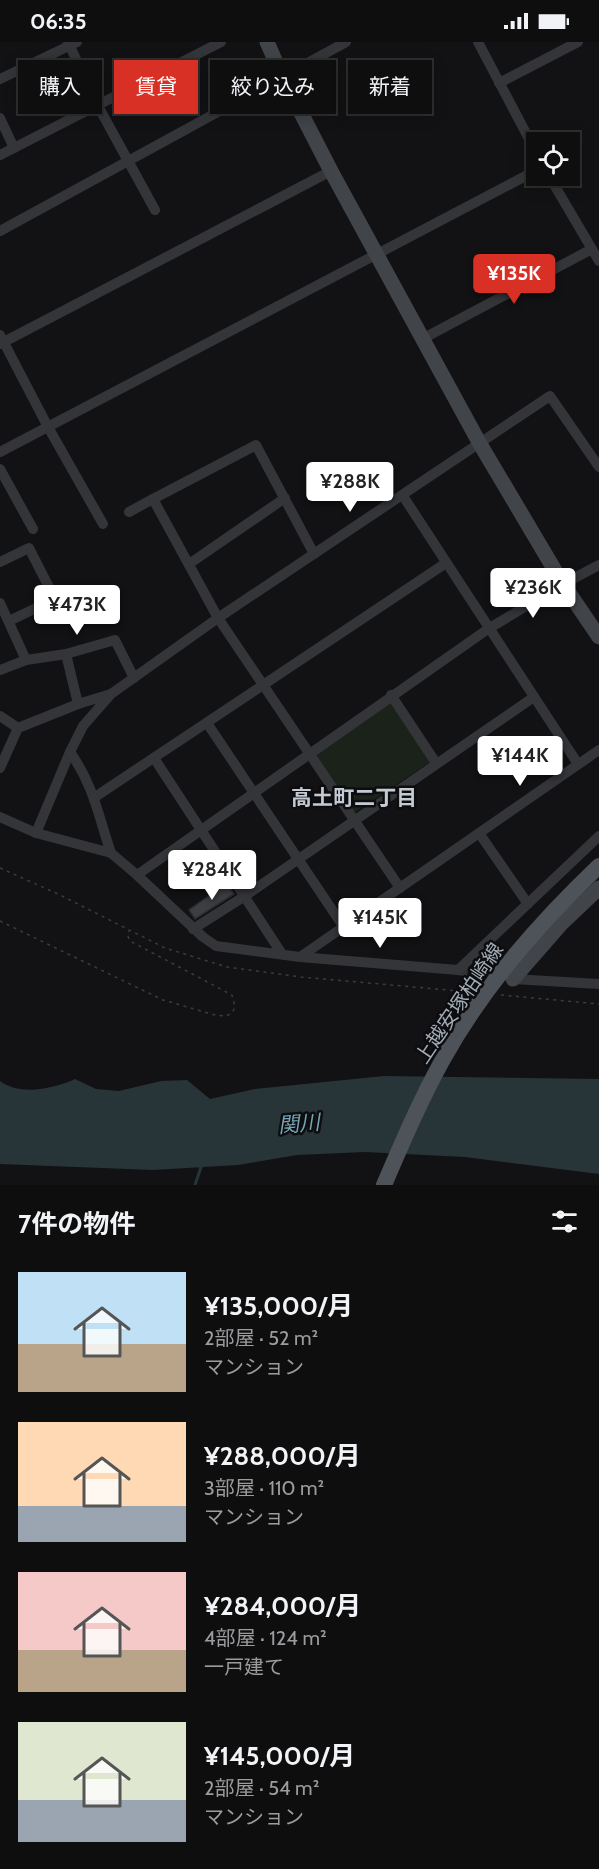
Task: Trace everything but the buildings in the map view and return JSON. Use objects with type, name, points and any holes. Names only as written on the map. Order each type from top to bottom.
[{"type":"main road","name":"上越安塚柏崎線","points":[[384,1185],[442,1061],[476,1009],[563,899],[599,866]]},
{"type":"street","points":[[102,104],[220,42]]},
{"type":"street","points":[[267,42],[275,60]]},
{"type":"street","points":[[312,60],[346,42]]},
{"type":"street","points":[[478,42],[526,133]]},
{"type":"street","points":[[499,83],[578,42]]},
{"type":"street","points":[[0,79],[72,43],[79,60]]},
{"type":"street","points":[[102,113],[155,210]]},
{"type":"street","points":[[0,155],[82,114]]},
{"type":"street","points":[[0,231],[215,114]]},
{"type":"street","points":[[302,114],[376,256],[424,338],[480,444],[563,584],[599,637]]},
{"type":"street","points":[[0,118],[14,148]]},
{"type":"street","points":[[104,524],[1,340],[331,171]]},
{"type":"street","points":[[0,452],[526,176]]},
{"type":"street","points":[[424,338],[492,300],[596,253],[555,186]]},
{"type":"street","points":[[36,833],[83,726],[111,694],[218,618],[550,396],[599,467]]},
{"type":"street","points":[[129,512],[256,445],[314,554]]},
{"type":"street","points":[[0,469],[33,529]]},
{"type":"street","points":[[403,496],[578,764]]},
{"type":"street","points":[[189,564],[285,498]]},
{"type":"street","points":[[153,499],[218,618],[400,888]]},
{"type":"street","points":[[0,562],[29,548],[55,598],[9,621]]},
{"type":"street","points":[[95,797],[446,563]]},
{"type":"street","points":[[137,875],[488,629],[599,565]]},
{"type":"street","points":[[0,603],[26,660]]},
{"type":"street","points":[[0,670],[26,660],[66,654],[115,640],[134,678]]},
{"type":"street","points":[[66,654],[78,704]]},
{"type":"street","points":[[0,768],[18,728],[78,704],[111,694]]},
{"type":"street","points":[[391,695],[436,763]]},
{"type":"street","points":[[193,928],[299,859],[534,697]]},
{"type":"street","points":[[0,716],[18,728]]},
{"type":"street","points":[[207,723],[343,926]]},
{"type":"street","points":[[300,957],[599,750]]},
{"type":"street","points":[[70,752],[85,773],[95,797],[111,853]]},
{"type":"street","points":[[154,758],[282,954]]},
{"type":"street","points":[[0,817],[36,833],[111,853],[216,946],[300,957],[458,970],[599,836]]},
{"type":"street","points":[[478,833],[528,904]]},
{"type":"street","points":[[513,979],[542,944],[592,901],[599,888]]},
{"type":"street","points":[[513,979],[599,984]]},
{"type":"path","points":[[0,921],[163,1000],[215,1015],[226,1016],[232,1013],[235,1008],[232,995],[130,941],[127,934],[129,931]]},
{"type":"path","points":[[487,993],[599,1004]]},
{"type":"shaded area","points":[[390,702],[430,762],[354,813],[313,753]]},
{"type":"water","name":"関川","points":[[384,1076],[599,1079],[599,1174],[465,1157],[365,1152],[297,1155],[238,1165],[153,1170],[0,1164],[0,1081],[8,1086],[27,1090],[57,1086],[75,1079],[96,1089],[119,1091],[161,1081],[187,1080],[210,1099],[255,1089]]},
{"type":"waterway","points":[[195,1185],[201,1167]]},
{"type":"tunnel","points":[[458,970],[501,977]]},
{"type":"district","name":"高土町二丁目","points":[[354,798]]}]
